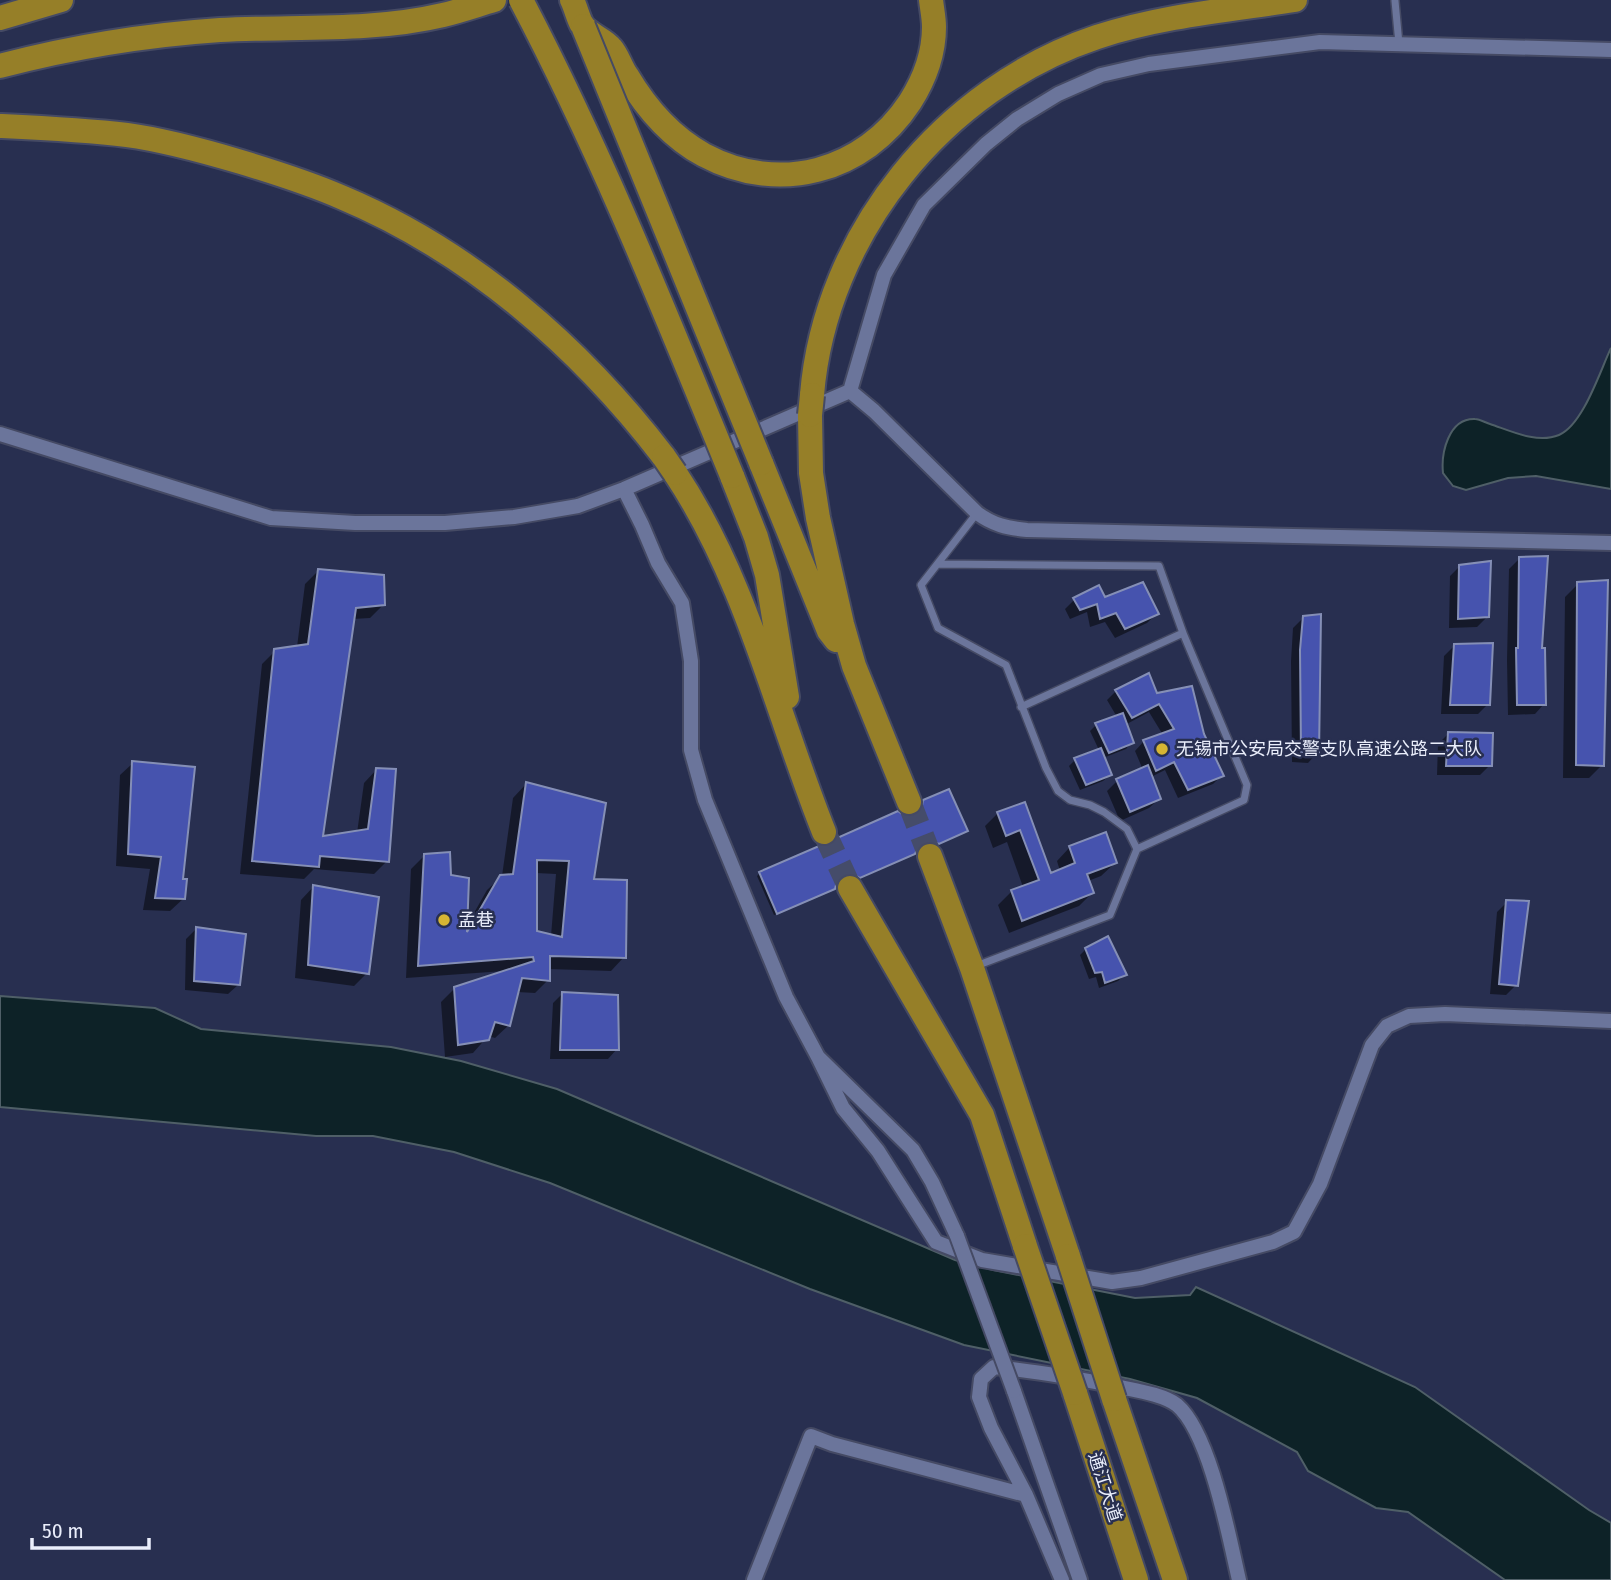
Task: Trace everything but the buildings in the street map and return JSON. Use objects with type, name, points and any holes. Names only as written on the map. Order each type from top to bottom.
[{"type":"highway","points":[[0,18],[61,0]]},
{"type":"highway","points":[[0,66],[52,52],[164,35],[388,23],[442,15],[494,0]]},
{"type":"highway","points":[[521,0],[581,120],[632,233],[756,537],[766,575],[797,764]]},
{"type":"highway","points":[[572,0],[829,631],[854,666]]},
{"type":"highway","points":[[583,26],[611,48],[657,119],[678,138],[728,166],[779,175],[827,168],[847,160],[880,139],[897,121],[917,91],[930,57],[934,26],[931,0]]},
{"type":"highway","points":[[909,802],[854,666],[828,567],[811,473],[813,378],[826,319],[850,256],[881,202],[917,156],[971,105],[1031,66],[1096,37],[1171,18],[1295,0]]},
{"type":"highway","points":[[0,126],[129,135],[202,150],[273,172],[342,197],[409,231],[474,271],[536,320],[589,368],[639,425],[669,465],[722,553],[824,832]]},
{"type":"highway","points":[[850,888],[982,1115],[1016,1103],[972,968],[930,856]]},
{"type":"highway","name":"通江大道","points":[[1016,1103],[1175,1580]]},
{"type":"highway","name":"通江大道","points":[[982,1115],[1136,1580]]},
{"type":"street","points":[[850,391],[884,275],[924,205],[986,144],[1017,119],[1058,94],[1101,75],[1149,64],[1320,41],[1611,50]]},
{"type":"street","points":[[0,434],[271,518],[355,523],[445,523],[514,517],[578,506],[624,489],[850,391]]},
{"type":"street","points":[[850,391],[990,523],[1027,530],[1611,543]]},
{"type":"street","points":[[624,489],[658,563],[682,603],[691,661],[691,750],[705,800],[786,997],[843,1108],[878,1151],[936,1242],[982,1260],[1112,1282],[1142,1278],[1260,1246],[1294,1232],[1320,1184],[1372,1045],[1387,1026],[1409,1016],[1445,1014],[1611,1021]]},
{"type":"street","points":[[818,1056],[913,1150],[932,1182],[957,1236],[1080,1580]]},
{"type":"street","points":[[1062,1580],[1026,1494],[991,1428],[979,1397],[981,1379],[994,1367],[1042,1371],[1150,1393],[1177,1405],[1202,1439],[1226,1520],[1239,1580]]},
{"type":"street","points":[[754,1580],[811,1436],[845,1448],[1026,1494]]},
{"type":"lane","points":[[1395,1],[1399,44]]},
{"type":"lane","points":[[977,513],[921,585],[938,628],[1006,665],[1046,768],[1058,791],[1070,800],[1104,812],[1127,829],[1137,849]]},
{"type":"lane","points":[[938,564],[1159,566],[1183,633],[1247,785],[1244,800],[1137,849],[1110,915],[972,968]]},
{"type":"lane","points":[[1021,707],[1183,633]]},
{"type":"shaded area","points":[[1611,348],[1611,489],[1536,476],[1508,478],[1466,490],[1453,486],[1443,473],[1443,456],[1448,438],[1458,424],[1477,419],[1533,437],[1559,435],[1568,429],[1583,409]]},
{"type":"shaded area","points":[[0,996],[155,1008],[201,1029],[391,1047],[461,1061],[557,1089],[955,1260],[1135,1298],[1190,1295],[1196,1287],[1415,1387],[1611,1523],[1611,1580],[1505,1580],[1408,1512],[1376,1508],[1308,1471],[1297,1452],[1197,1398],[1130,1379],[964,1345],[810,1289],[550,1183],[454,1152],[373,1136],[316,1136],[0,1107]]},
{"type":"tunnel","points":[[909,802],[930,856]]},
{"type":"tunnel","points":[[824,832],[850,888]]},
{"type":"place","name":"无锡市公安局交警支队高速公路二大队","points":[[1162,749]]},
{"type":"place","name":"孟巷","points":[[444,920]]}]
